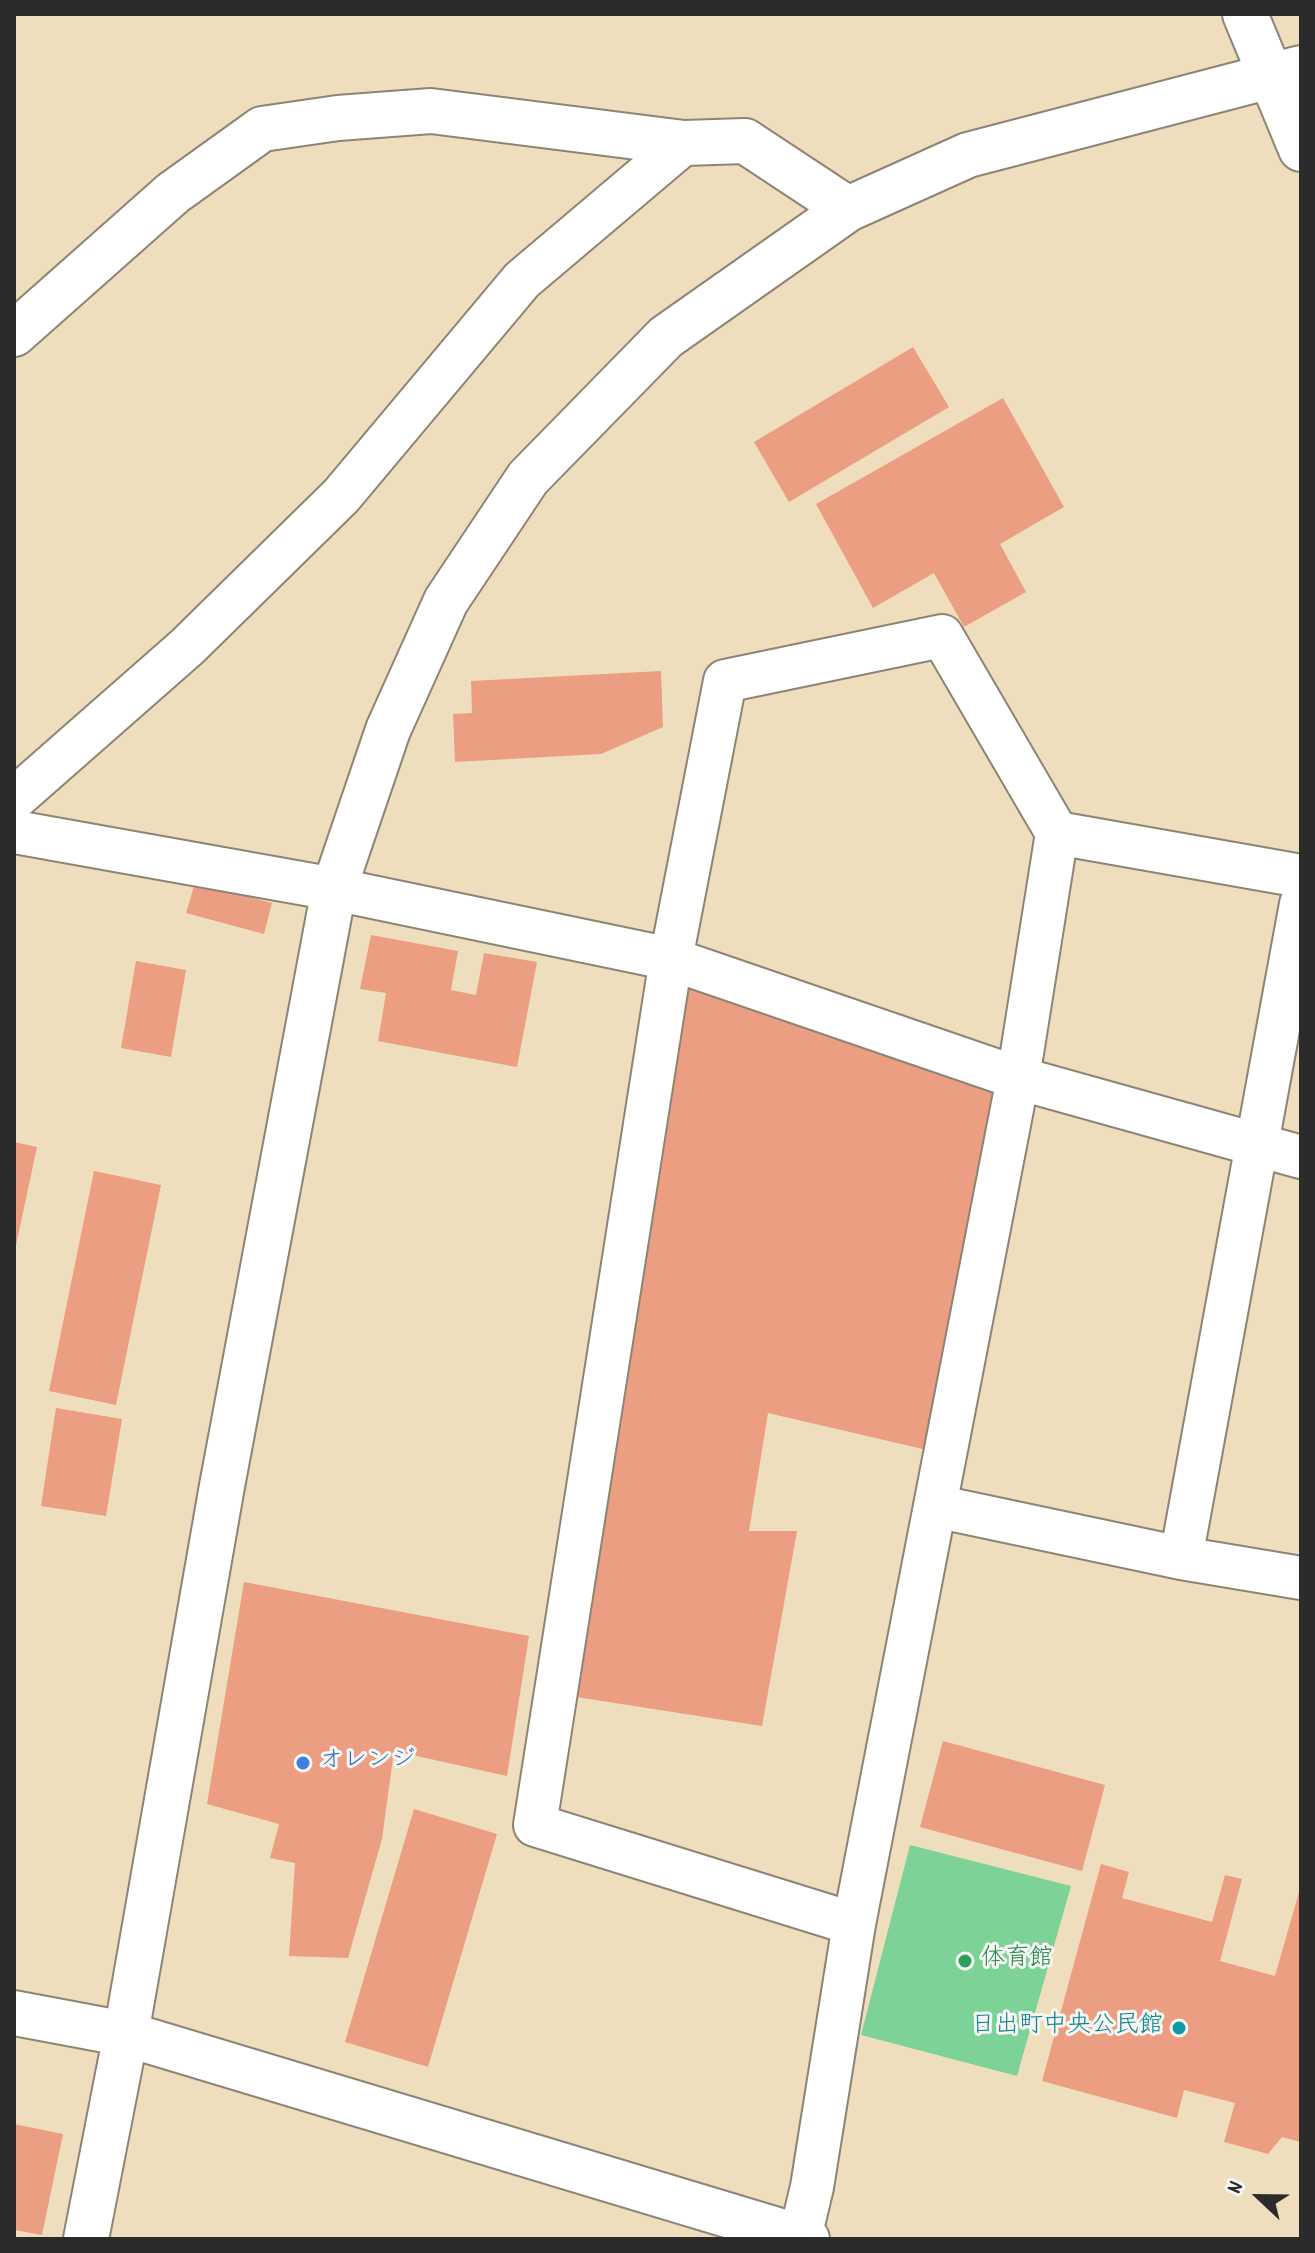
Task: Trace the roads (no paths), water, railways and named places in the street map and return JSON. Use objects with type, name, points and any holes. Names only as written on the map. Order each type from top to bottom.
[{"type":"main road","points":[[1245,14],[1286,72],[1301,149]]},
{"type":"main road","points":[[86,2239],[334,889],[388,730],[446,601],[528,478],[666,337],[848,209],[968,155],[1286,72]]},
{"type":"main road","points":[[14,334],[173,193],[262,129],[338,118],[431,111],[684,143],[745,141],[848,209]]},
{"type":"main road","points":[[14,2013],[126,2034],[803,2238]]},
{"type":"street","points":[[14,799],[187,647],[341,496],[522,280],[684,143]]},
{"type":"street","points":[[803,2238],[854,1924],[1018,1078],[1057,833],[942,636],[725,681],[671,959],[535,1825],[854,1924]]},
{"type":"street","points":[[14,833],[334,889],[671,959],[1018,1078],[1301,1157]]},
{"type":"street","points":[[1057,833],[1301,876]]},
{"type":"street","points":[[1181,1558],[1301,904]]},
{"type":"street","points":[[935,1506],[1181,1558],[1301,1578]]},
{"type":"place","name":"オレンジ","points":[[303,1763]]},
{"type":"place","name":"体育館","points":[[965,1961]]},
{"type":"place","name":"日出町中央公民館","points":[[1179,2028]]}]
